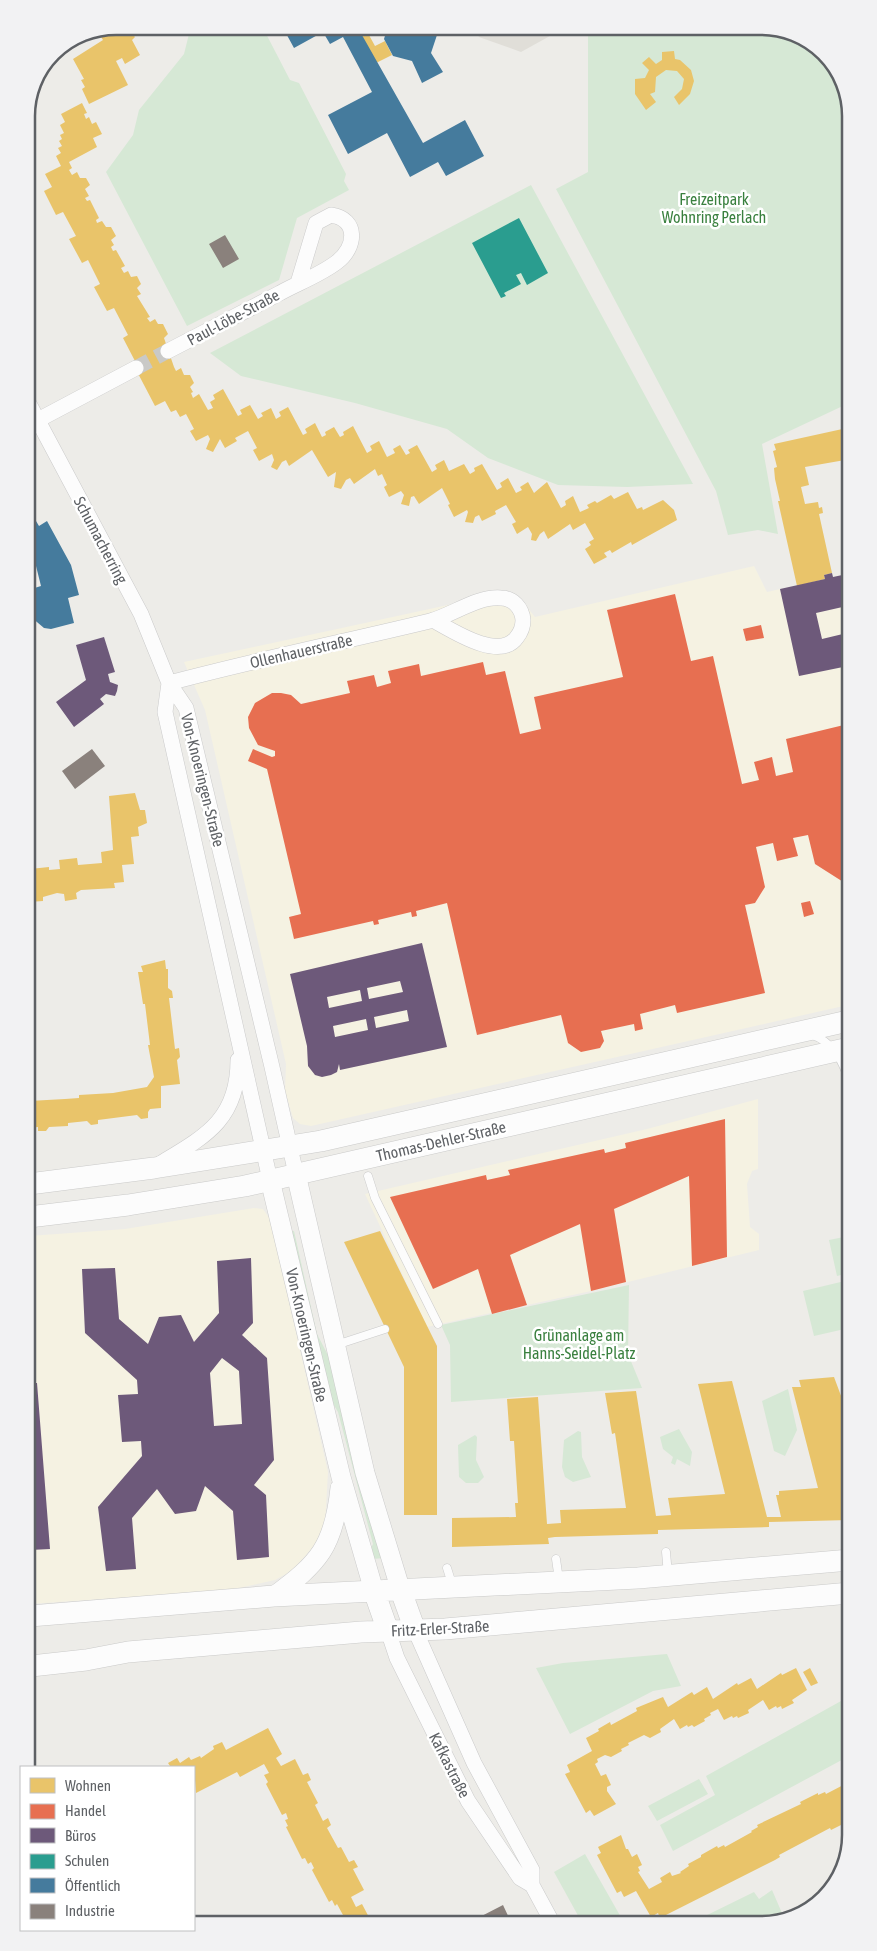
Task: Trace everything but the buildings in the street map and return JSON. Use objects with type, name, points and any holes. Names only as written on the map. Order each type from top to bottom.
[{"type":"main road","name":"Thomas-Dehler-Straße","points":[[35,1183],[154,1168],[321,1141],[842,1022]]},
{"type":"main road","name":"Thomas-Dehler-Straße","points":[[35,1216],[199,1194],[270,1180],[842,1049]]},
{"type":"main road","points":[[35,1616],[274,1596],[453,1589],[668,1575],[842,1561]]},
{"type":"main road","name":"Von-Knoeringen-Straße","points":[[401,1590],[415,1630]]},
{"type":"main road","name":"Von-Knoeringen-Straße","points":[[374,1591],[388,1631]]},
{"type":"main road","name":"Fritz-Erler-Straße","points":[[35,1666],[86,1660],[128,1652],[388,1631],[475,1627],[842,1594]]},
{"type":"street","name":"Paul-Löbe-Straße","points":[[168,351],[298,283],[338,262],[350,246],[352,232],[343,218],[331,215],[316,223],[298,283]]},
{"type":"street","points":[[38,420],[136,368]]},
{"type":"street","name":"Schumacherring","points":[[35,415],[140,614],[169,683]]},
{"type":"street","name":"Ollenhauerstraße","points":[[169,683],[433,620],[489,598],[503,598],[513,601],[521,611],[523,621],[517,638],[510,646],[498,649],[466,637],[433,620]]},
{"type":"street","name":"Von-Knoeringen-Straße","points":[[169,683],[165,712],[263,1150],[341,1477],[374,1591]]},
{"type":"street","name":"Von-Knoeringen-Straße","points":[[169,683],[186,708],[289,1146]]},
{"type":"street","name":"Von-Knoeringen-Straße","points":[[154,1168],[193,1144],[217,1126],[224,1116],[238,1073],[238,1036]]},
{"type":"street","points":[[289,1146],[296,1174]]},
{"type":"street","name":"Von-Knoeringen-Straße","points":[[296,1174],[366,1473],[401,1590]]},
{"type":"street","points":[[274,1596],[305,1573],[320,1554],[329,1538],[338,1510],[341,1477]]},
{"type":"street","name":"Kafkastraße","points":[[415,1630],[474,1763],[532,1870],[532,1885],[549,1916]]},
{"type":"street","name":"Kafkastraße","points":[[388,1631],[397,1658],[468,1801],[520,1878],[532,1885]]},
{"type":"lane","points":[[797,1032],[816,1036],[842,1049]]},
{"type":"lane","points":[[368,1176],[376,1198],[438,1324]]},
{"type":"lane","points":[[336,1345],[385,1329]]},
{"type":"lane","points":[[666,1552],[668,1575]]},
{"type":"lane","points":[[556,1559],[559,1582]]},
{"type":"lane","points":[[447,1568],[453,1589]]},
{"type":"shaded area","points":[[478,35],[552,35],[521,52]]},
{"type":"shaded area","points":[[754,566],[767,592],[842,575],[842,1006],[311,1126],[300,1124],[293,1118],[285,1091],[286,1064],[205,710],[184,662],[471,600],[526,606],[535,617]]},
{"type":"shaded area","points":[[758,1099],[758,1169],[752,1171],[747,1184],[750,1227],[759,1234],[759,1250],[591,1291],[427,1327],[365,1194],[647,1129]]},
{"type":"shaded area","points":[[254,1208],[263,1209],[270,1219],[328,1472],[325,1525],[319,1540],[293,1570],[275,1580],[230,1590],[35,1604],[35,1236],[125,1229]]},
{"type":"green space","points":[[189,35],[267,35],[290,80],[299,83],[346,174],[344,181],[349,190],[297,218],[279,280],[187,326],[106,172],[133,135],[139,110],[184,54]]},
{"type":"green space","name":"Freizeitpark Wohnring Perlach","points":[[588,35],[767,35],[797,43],[822,62],[834,80],[838,90],[842,116],[842,406],[762,444],[778,534],[758,530],[728,535],[716,491],[556,189],[588,172]]},
{"type":"green space","points":[[531,185],[693,484],[627,487],[558,485],[488,458],[447,429],[355,403],[241,376],[210,353]]},
{"type":"green space","points":[[294,1231],[317,1334],[331,1361],[383,1558],[373,1559],[370,1550],[373,1544],[338,1412],[326,1392],[289,1232]]},
{"type":"green space","points":[[842,1237],[842,1275],[837,1276],[829,1240]]},
{"type":"green space","points":[[842,1282],[842,1330],[814,1336],[803,1291]]},
{"type":"green space","name":"Grünanlage am Hanns-Seidel-Platz","points":[[629,1285],[628,1354],[642,1388],[451,1402],[450,1345],[441,1325]]},
{"type":"green space","points":[[788,1389],[797,1430],[785,1456],[774,1451],[762,1401]]},
{"type":"green space","points":[[679,1429],[692,1452],[690,1466],[677,1459],[675,1465],[671,1463],[673,1457],[663,1449],[660,1437]]},
{"type":"green space","points":[[578,1431],[581,1432],[582,1457],[591,1477],[573,1482],[565,1477],[562,1467],[564,1440]]},
{"type":"green space","points":[[475,1435],[477,1437],[476,1460],[484,1477],[478,1483],[466,1483],[459,1477],[458,1445]]},
{"type":"green space","points":[[667,1654],[681,1686],[653,1691],[570,1734],[536,1668],[563,1663]]},
{"type":"green space","points":[[842,1700],[842,1760],[673,1851],[660,1825],[715,1795],[706,1776]]},
{"type":"green space","points":[[699,1779],[708,1794],[657,1821],[648,1806]]},
{"type":"green space","points":[[585,1854],[620,1916],[578,1916],[554,1872]]},
{"type":"green space","points":[[772,1890],[782,1913],[761,1916],[705,1916],[754,1892],[759,1899]]},
{"type":"tunnel","points":[[136,368],[168,351]]}]
